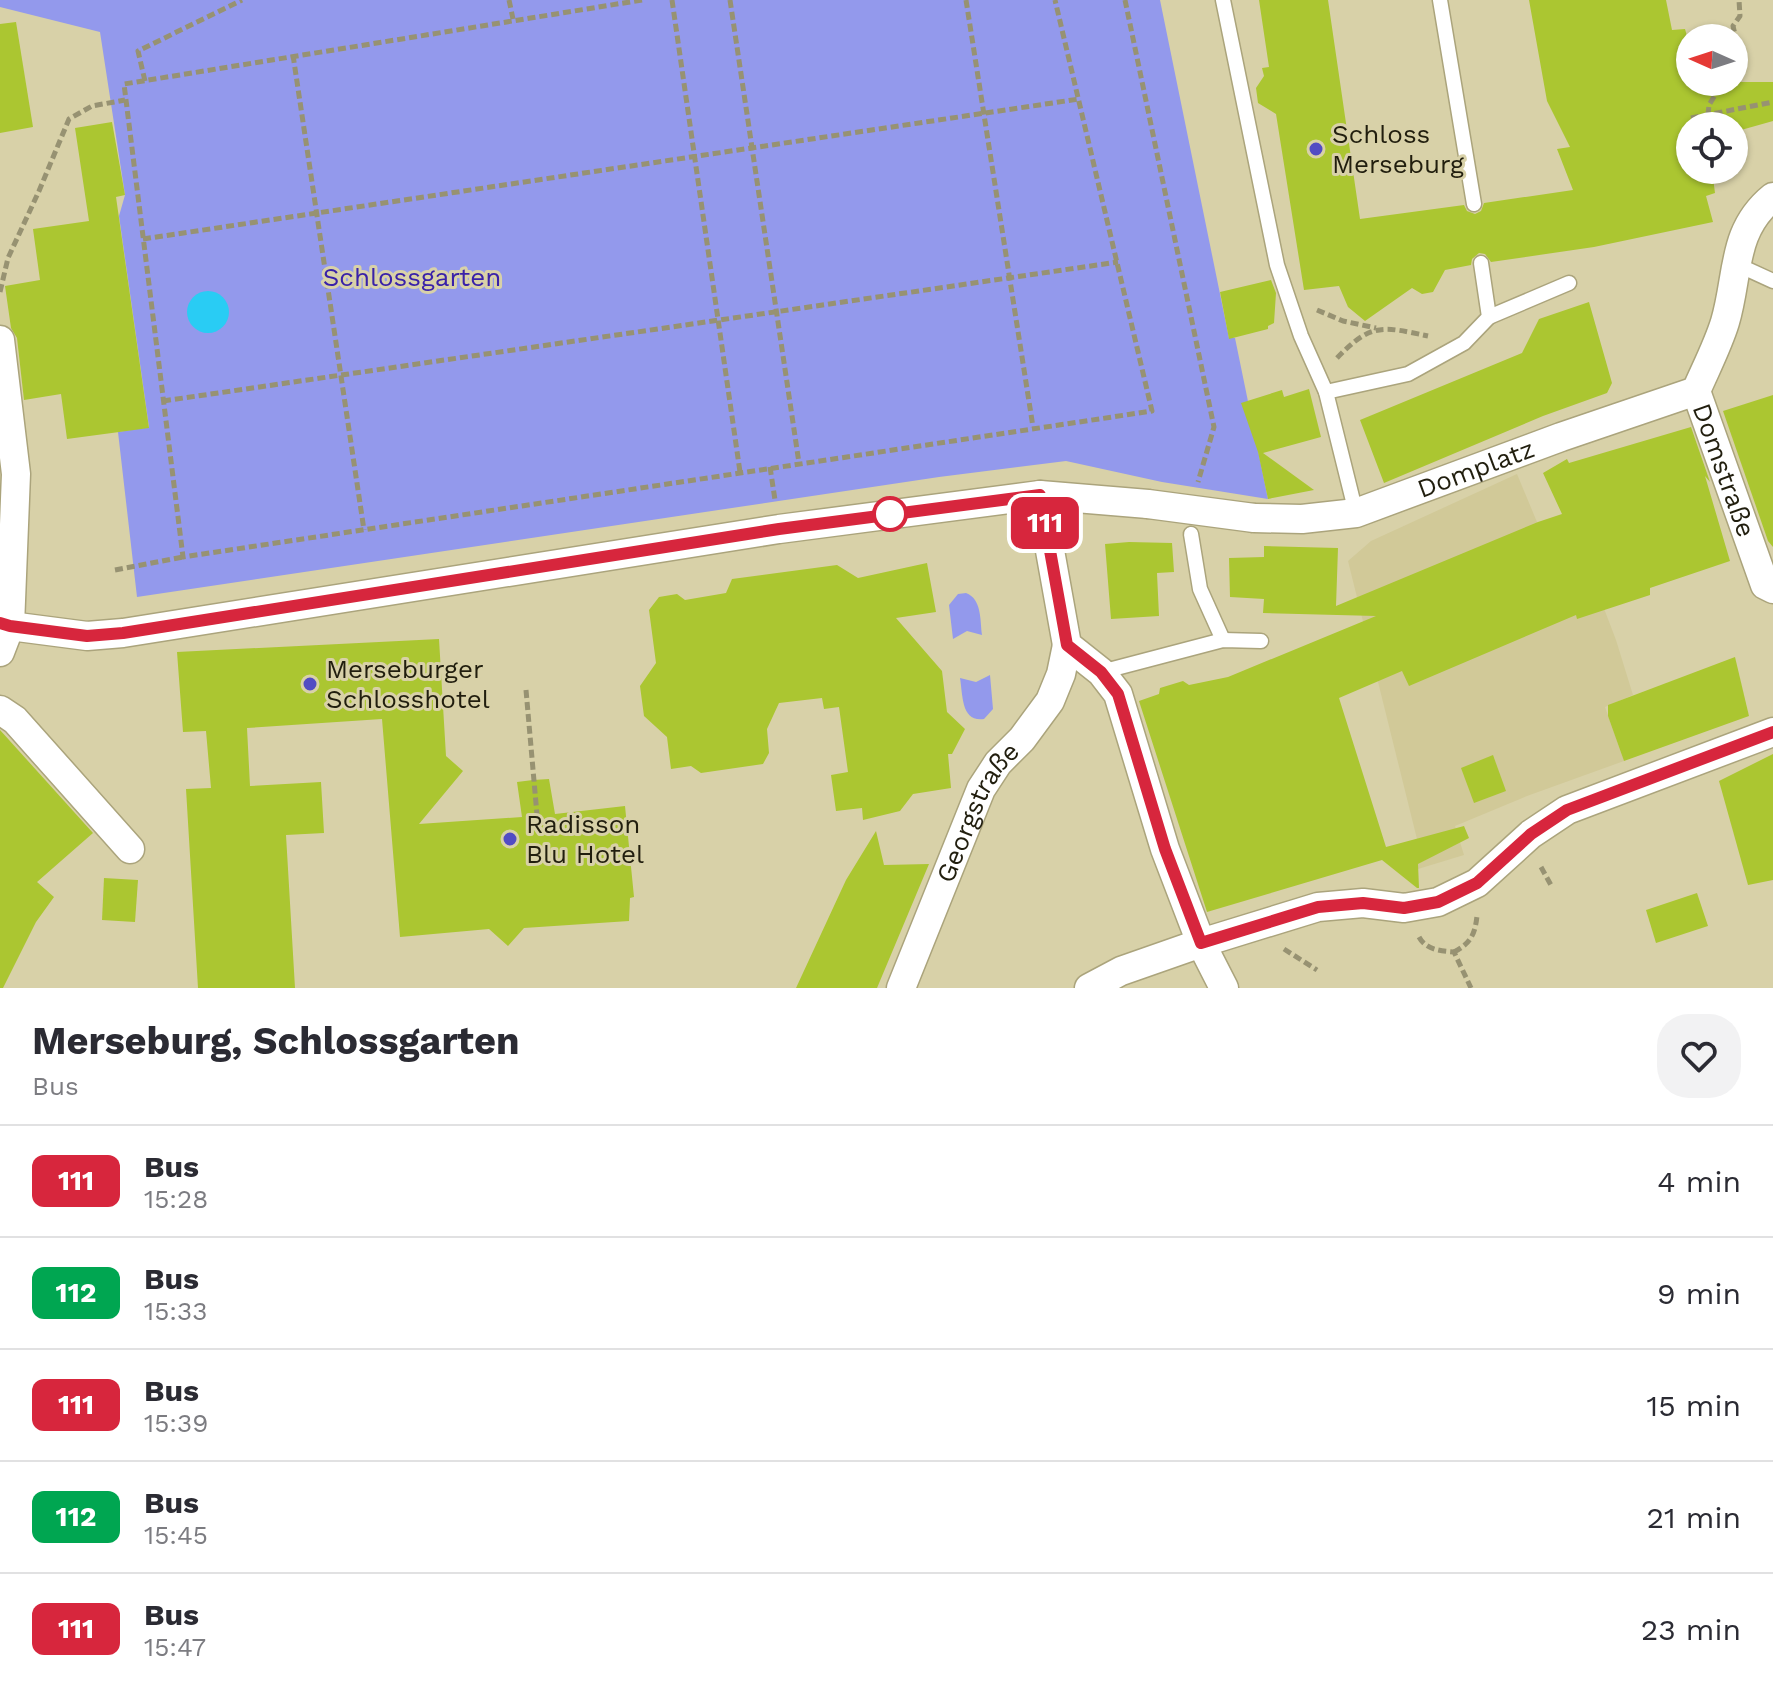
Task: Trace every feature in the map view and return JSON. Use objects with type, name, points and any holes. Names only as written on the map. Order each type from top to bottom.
[{"type":"street","points":[[1696,391],[1725,321],[1746,228],[1758,209],[1773,197]]},
{"type":"street","points":[[0,340],[16,474],[3,634]]},
{"type":"street","name":"Domplatz","points":[[3,634],[87,636],[123,633],[779,529],[1040,495],[1148,504],[1254,518],[1302,519],[1356,513],[1696,391]]},
{"type":"street","name":"Domstraße","points":[[1696,391],[1749,544],[1765,585],[1773,589]]},
{"type":"street","points":[[1040,495],[1067,645],[1101,672],[1118,694],[1165,849],[1201,943],[1224,988]]},
{"type":"street","name":"Georgstraße","points":[[901,988],[981,789],[998,763],[1022,739],[1050,701],[1061,674],[1067,645]]},
{"type":"street","points":[[0,710],[15,720],[130,849]]},
{"type":"street","points":[[1089,988],[1121,971],[1318,907],[1363,903],[1404,908],[1438,902],[1468,889],[1531,834],[1567,810],[1773,732]]},
{"type":"lane","points":[[1223,0],[1277,265],[1301,336],[1326,392],[1356,513]]},
{"type":"lane","points":[[1440,0],[1474,204]]},
{"type":"lane","points":[[1481,263],[1489,317]]},
{"type":"lane","points":[[1736,264],[1773,281]]},
{"type":"lane","points":[[1326,392],[1408,374],[1464,343],[1489,317],[1569,283]]},
{"type":"lane","points":[[1191,534],[1200,589],[1223,640]]},
{"type":"lane","points":[[1101,672],[1223,640],[1261,641]]},
{"type":"path","points":[[145,81],[138,51],[242,0]]},
{"type":"path","points":[[509,0],[513,19]]},
{"type":"path","points":[[183,557],[124,84],[642,0]]},
{"type":"path","points":[[672,0],[740,472]]},
{"type":"path","points":[[730,0],[799,463]]},
{"type":"path","points":[[966,0],[1033,427]]},
{"type":"path","points":[[115,570],[183,557],[1152,411],[1055,0]]},
{"type":"path","points":[[1125,0],[1214,427],[1197,487],[1191,534]]},
{"type":"path","points":[[1734,24],[1740,16],[1739,0]]},
{"type":"path","points":[[293,55],[364,530]]},
{"type":"path","points":[[143,239],[1079,99]]},
{"type":"path","points":[[0,292],[8,258],[69,119],[92,106],[125,100]]},
{"type":"path","points":[[1723,112],[1773,102]]},
{"type":"path","points":[[163,401],[1118,262]]},
{"type":"path","points":[[1288,297],[1343,321],[1464,343]]},
{"type":"path","points":[[1319,373],[1358,336],[1377,329]]},
{"type":"path","points":[[526,690],[537,815]]},
{"type":"path","points":[[1404,908],[1421,942],[1437,951],[1454,952],[1471,988]]},
{"type":"shaded area","points":[[208,291],[223,297],[229,312],[223,327],[208,333],[193,327],[187,312],[193,297]]},
{"type":"shaded area","points":[[1517,474],[1574,611],[1600,598],[1616,640],[1633,695],[1605,707],[1624,761],[1455,826],[1464,855],[1418,869],[1418,864],[1427,859],[1417,839],[1348,561],[1371,541]]},
{"type":"green space","name":"Schlossgarten","points":[[0,0],[1160,0],[1229,338],[1235,338],[1268,499],[1162,482],[1066,461],[939,477],[137,597],[118,432],[149,427],[119,216],[125,195],[100,32],[0,7]]},
{"type":"green space","points":[[966,593],[978,605],[982,635],[967,631],[953,639],[949,605],[958,594]]},
{"type":"green space","points":[[990,675],[993,709],[984,719],[976,719],[964,706],[960,678],[976,682]]},
{"type":"building","points":[[1259,0],[1328,0],[1360,219],[1464,205],[1467,211],[1475,214],[1481,211],[1484,203],[1573,190],[1557,149],[1570,147],[1547,101],[1529,0],[1666,0],[1672,30],[1676,30],[1676,96],[1748,96],[1748,82],[1773,82],[1773,121],[1748,128],[1748,112],[1676,112],[1676,184],[1714,184],[1715,193],[1706,196],[1713,222],[1594,247],[1491,262],[1485,254],[1479,253],[1472,259],[1471,265],[1445,270],[1433,292],[1422,294],[1412,288],[1365,321],[1348,307],[1339,286],[1304,290],[1276,114],[1258,103],[1256,88],[1264,76],[1262,68],[1269,67]]},
{"type":"building","points":[[16,22],[33,127],[0,133],[0,24]]},
{"type":"building","points":[[112,122],[125,195],[116,197],[149,428],[67,439],[61,394],[24,400],[17,338],[11,328],[5,286],[40,280],[33,229],[89,221],[75,128]]},
{"type":"building","points":[[1271,280],[1276,293],[1274,323],[1268,329],[1229,339],[1220,292]]},
{"type":"building","points":[[1589,302],[1612,383],[1607,393],[1543,416],[1384,483],[1360,420],[1522,353],[1539,319]]},
{"type":"building","points":[[1309,389],[1321,437],[1263,453],[1314,490],[1268,499],[1258,452],[1241,403],[1282,390],[1284,397]]},
{"type":"building","points":[[1773,395],[1773,547],[1768,541],[1723,411]]},
{"type":"building","points":[[1691,427],[1710,482],[1705,476],[1730,561],[1650,588],[1650,595],[1577,619],[1576,615],[1409,686],[1402,671],[1339,698],[1386,847],[1464,826],[1469,838],[1418,864],[1419,888],[1382,860],[1207,912],[1139,701],[1159,694],[1160,688],[1183,681],[1189,685],[1228,677],[1376,616],[1263,613],[1264,599],[1230,597],[1229,558],[1264,557],[1264,546],[1338,548],[1336,606],[1562,514],[1543,473],[1567,459],[1569,463]]},
{"type":"building","points":[[1172,543],[1174,572],[1157,573],[1159,616],[1111,619],[1105,544]]},
{"type":"building","points":[[927,563],[936,612],[896,618],[942,671],[947,712],[965,729],[952,754],[948,754],[951,788],[913,794],[900,811],[863,820],[862,808],[836,811],[831,775],[848,772],[839,707],[824,709],[822,698],[779,703],[767,729],[769,753],[763,764],[701,773],[691,766],[671,769],[667,737],[644,716],[640,686],[656,663],[649,610],[659,597],[677,594],[685,600],[726,593],[732,579],[837,565],[858,578]]},
{"type":"building","points":[[439,639],[446,756],[463,771],[419,824],[522,817],[517,782],[533,780],[549,779],[555,814],[625,806],[634,897],[630,898],[629,921],[524,928],[508,946],[489,929],[400,937],[382,719],[247,728],[250,786],[321,782],[324,833],[286,835],[295,988],[198,988],[186,789],[211,788],[206,731],[183,732],[177,652]]},
{"type":"building","points":[[1735,657],[1749,716],[1624,761],[1608,716],[1608,705]]},
{"type":"building","points":[[0,730],[93,833],[37,882],[54,897],[36,922],[3,988],[0,988]]},
{"type":"building","points":[[1773,754],[1773,880],[1748,885],[1719,781]]},
{"type":"building","points":[[1493,755],[1506,791],[1474,803],[1461,768]]},
{"type":"building","points":[[876,831],[884,865],[929,864],[877,988],[796,988],[846,880]]},
{"type":"building","points":[[104,878],[138,880],[135,922],[102,920]]},
{"type":"building","points":[[1697,893],[1708,926],[1656,943],[1646,910]]},
{"type":"bus line","name":"111","points":[[0,623],[87,636],[123,633],[779,529],[1040,495],[1067,645],[1101,672],[1118,694],[1165,849],[1201,943],[1318,907],[1363,903],[1404,908],[1438,902],[1477,883],[1531,834],[1567,810],[1773,732]]},
{"type":"place","name":"Schloss Merseburg","points":[[1316,149]]},
{"type":"place","name":"Merseburger Schlosshotel","points":[[310,684]]},
{"type":"place","name":"Radisson Blu Hotel","points":[[510,839]]}]
